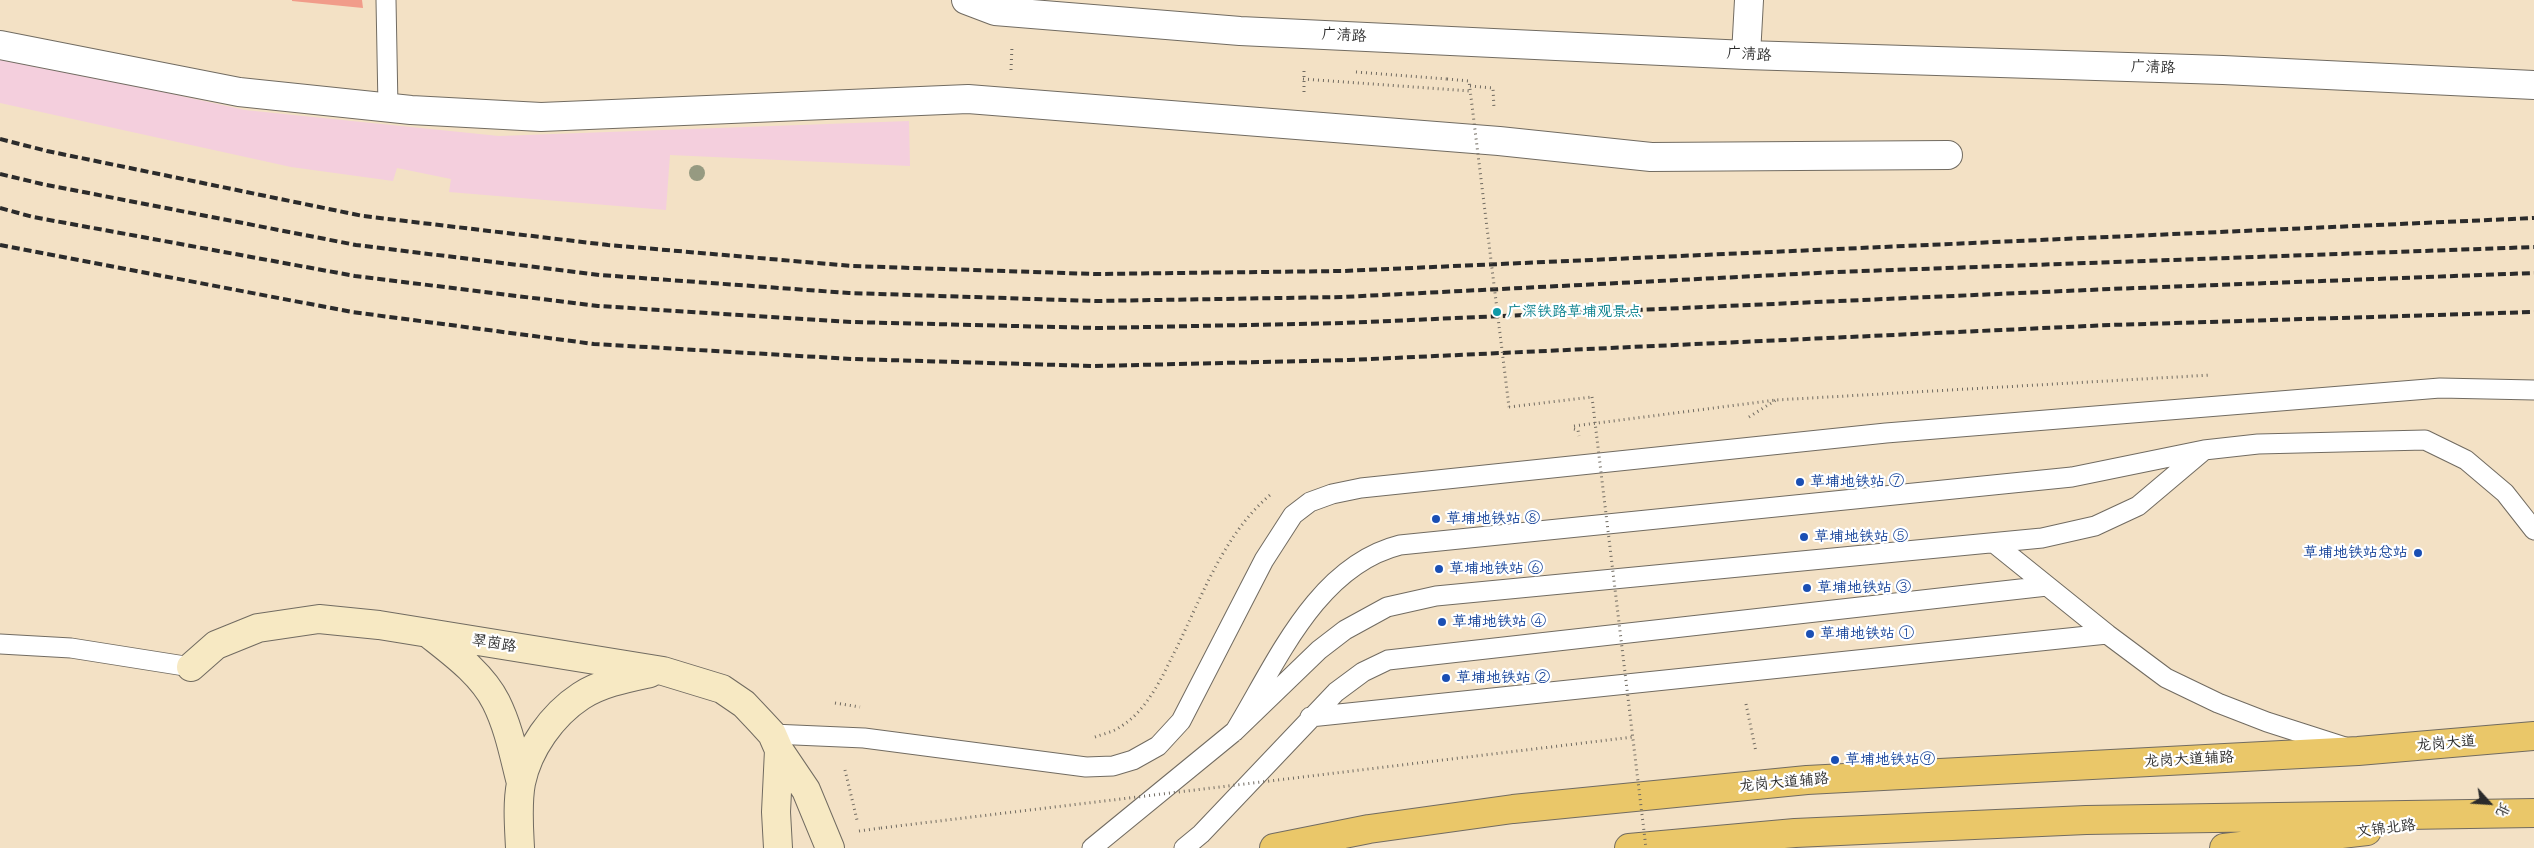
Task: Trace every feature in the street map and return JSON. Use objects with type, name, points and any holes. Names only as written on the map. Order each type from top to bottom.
[{"type":"main road","name":"龙岗大道","points":[[2358,751],[2534,736]]},
{"type":"main road","name":"龙岗大道辅路","points":[[1274,848],[1369,829],[1513,809],[1798,781],[2358,751]]},
{"type":"main road","points":[[1629,848],[1796,833],[2077,821],[2526,813]]},
{"type":"main road","name":"文锦北路","points":[[2224,848],[2526,813]]},
{"type":"street","name":"广清路","points":[[966,0],[995,11],[1240,31],[1746,55],[2222,70],[2534,85]]},
{"type":"street","points":[[1746,55],[1749,0]]},
{"type":"street","points":[[0,45],[239,92],[388,107],[541,117],[968,99],[1499,141],[1651,157],[1948,155]]},
{"type":"street","name":"翠茵路","points":[[191,668],[216,646],[258,628],[319,619],[379,625],[663,671],[722,689],[744,704],[775,742],[806,790],[830,848]]},
{"type":"street","points":[[428,633],[477,676],[495,700],[506,727],[521,783]]},
{"type":"street","points":[[520,848],[521,783],[532,752],[550,724],[581,696],[617,680],[663,671]]},
{"type":"street","points":[[775,742],[778,848]]},
{"type":"lane","points":[[386,0],[388,107]]},
{"type":"lane","points":[[775,742],[864,738],[1086,767],[1113,766],[1133,760],[1158,746],[1181,721],[1264,560],[1288,522],[1310,502],[1332,494],[1395,484],[1886,433],[2440,388],[2534,390]]},
{"type":"lane","points":[[1235,731],[1309,610],[1332,583],[1357,562],[1384,549],[1472,536],[2072,477],[2204,450],[2258,444],[2425,440],[2466,460],[2505,493],[2534,530]]},
{"type":"lane","points":[[1092,848],[1235,731],[1319,650],[1367,616],[1403,602],[1446,595],[2042,538],[2095,526],[2138,506],[2204,450]]},
{"type":"lane","points":[[1994,542],[2107,634],[2166,678],[2218,703],[2267,722],[2358,751]]},
{"type":"lane","points":[[1184,848],[1201,834],[1310,717],[1336,692],[1363,672],[1388,660],[1407,656],[2047,586]]},
{"type":"lane","points":[[1310,717],[2107,634]]},
{"type":"lane","points":[[0,644],[71,648],[191,668]]},
{"type":"path","points":[[995,11],[1012,45],[1011,74]]},
{"type":"path","points":[[1304,68],[1304,92]]},
{"type":"path","points":[[1348,72],[1469,81],[1509,406],[1592,397],[1646,848]]},
{"type":"path","points":[[1304,79],[1470,89],[1493,88]]},
{"type":"path","points":[[1580,439],[1578,430],[1574,428],[1595,423],[1776,400],[2217,375]]},
{"type":"path","points":[[1746,704],[1758,759]]},
{"type":"path","points":[[859,831],[1633,737]]},
{"type":"path","points":[[845,770],[861,840]]},
{"type":"shaded area","points":[[0,56],[245,110],[499,136],[909,121],[910,166],[670,155],[666,210],[449,192],[451,179],[397,168],[393,181],[291,167],[0,103]]},
{"type":"building","points":[[362,0],[363,8],[292,1]]},
{"type":"railway","points":[[0,139],[47,151],[363,216],[608,245],[852,266],[1095,274],[1343,271],[2534,218]]},
{"type":"railway","points":[[0,174],[42,184],[356,245],[600,275],[849,293],[1095,301],[1343,297],[1836,272],[2534,247]]},
{"type":"railway","points":[[0,208],[33,217],[355,276],[598,306],[851,322],[1097,328],[1344,323],[2110,289],[2534,273]]},
{"type":"railway","points":[[0,245],[352,312],[594,344],[852,359],[1094,366],[1349,360],[2110,325],[2534,312]]},
{"type":"place","name":"广深铁路草埔观景点","points":[[1497,312]]},
{"type":"place","name":"草埔地铁站 ⑦","points":[[1800,482]]},
{"type":"place","name":"草埔地铁站 ⑧","points":[[1436,519]]},
{"type":"place","name":"草埔地铁站 ⑤","points":[[1804,537]]},
{"type":"place","name":"草埔地铁站总站","points":[[2418,553]]},
{"type":"place","name":"草埔地铁站 ⑥","points":[[1439,569]]},
{"type":"place","name":"草埔地铁站 ③","points":[[1807,588]]},
{"type":"place","name":"草埔地铁站 ④","points":[[1442,622]]},
{"type":"place","name":"草埔地铁站 ①","points":[[1810,634]]},
{"type":"place","name":"草埔地铁站 ②","points":[[1446,678]]},
{"type":"place","name":"草埔地铁站⑨","points":[[1835,760]]}]
